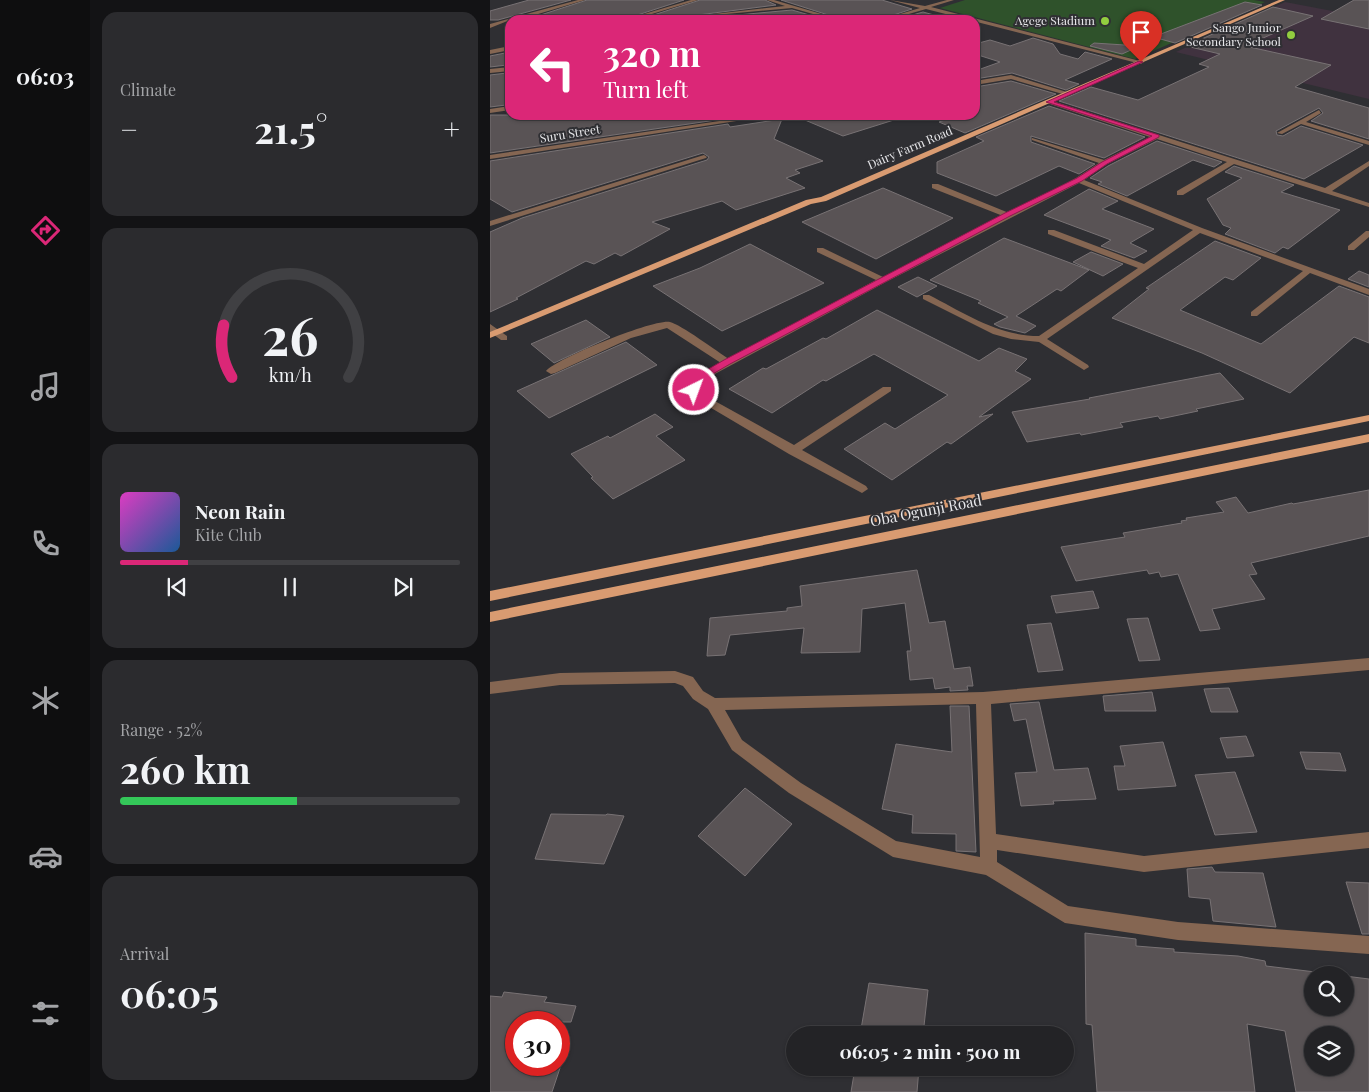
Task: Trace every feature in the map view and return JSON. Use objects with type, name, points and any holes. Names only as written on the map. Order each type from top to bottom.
[{"type":"main road","name":"Dairy Farm Road","points":[[490,343],[495,333],[818,205],[823,199],[1280,1]]},
{"type":"main road","name":"Oba Ogunji Road","points":[[490,596],[1369,418]]},
{"type":"main road","name":"Oba Ogunji Road","points":[[490,616],[1369,438]]},
{"type":"main road","points":[[875,519],[881,537]]},
{"type":"street","points":[[529,15],[583,0]]},
{"type":"street","points":[[644,15],[696,0]]},
{"type":"street","points":[[769,0],[826,15]]},
{"type":"street","points":[[892,0],[958,15]]},
{"type":"street","points":[[902,15],[952,0]]},
{"type":"street","points":[[1269,0],[1280,1]]},
{"type":"street","points":[[712,15],[790,7]]},
{"type":"street","points":[[980,21],[1141,62]]},
{"type":"street","points":[[490,26],[505,22]]},
{"type":"street","points":[[490,52],[505,49]]},
{"type":"street","points":[[490,71],[505,70]]},
{"type":"street","points":[[980,82],[1011,77],[1068,94]]},
{"type":"street","points":[[1049,102],[1369,205]]},
{"type":"street","points":[[490,111],[505,109]]},
{"type":"street","points":[[1280,133],[1319,112]]},
{"type":"street","name":"Suru Street","points":[[490,157],[739,120]]},
{"type":"street","points":[[1301,122],[1369,142]]},
{"type":"street","points":[[862,489],[700,397],[694,390],[695,381],[727,362],[883,280],[1079,180],[1105,163],[1157,136]]},
{"type":"street","points":[[1034,139],[1105,163]]},
{"type":"street","points":[[490,224],[704,157]]},
{"type":"street","points":[[1180,193],[1233,161]]},
{"type":"street","points":[[1326,191],[1369,163]]},
{"type":"street","points":[[1079,180],[1199,230],[1369,292]]},
{"type":"street","points":[[935,186],[1008,215]]},
{"type":"street","points":[[926,297],[998,332],[1025,340],[1041,339],[1199,230]]},
{"type":"street","points":[[1051,232],[1144,267]]},
{"type":"street","points":[[1351,248],[1369,233]]},
{"type":"street","points":[[820,250],[883,280]]},
{"type":"street","points":[[1254,314],[1309,270]]},
{"type":"street","points":[[551,371],[636,333],[663,324],[669,325],[727,362]]},
{"type":"street","points":[[1041,339],[1084,367]]},
{"type":"street","points":[[793,451],[887,389]]},
{"type":"street","points":[[713,704],[983,698],[1369,664]]},
{"type":"street","points":[[490,688],[560,679],[675,677],[688,681],[698,695],[713,704],[737,745],[795,788],[893,849],[989,867],[1065,914],[1178,931],[1369,945]]},
{"type":"street","points":[[983,698],[989,867]]},
{"type":"street","points":[[989,842],[1144,864],[1369,840]]},
{"type":"shaded area","name":"Sango Junior Secondary School","points":[[1285,2],[1369,18],[1369,99],[1176,52]]},
{"type":"green space","name":"Agege Stadium","points":[[965,0],[1254,0],[1265,2],[1135,59],[980,18],[980,15],[967,15],[940,8]]},
{"type":"building","points":[[529,0],[571,0],[516,15],[505,15],[505,18],[498,20],[490,20],[490,11]]},
{"type":"building","points":[[587,0],[684,0],[638,15],[540,15]]},
{"type":"building","points":[[700,0],[765,0],[776,5],[698,15],[654,15]]},
{"type":"building","points":[[781,0],[882,0],[912,9],[893,15],[828,15]]},
{"type":"building","points":[[1354,0],[1369,0],[1369,29],[1321,19]]},
{"type":"building","points":[[1245,2],[1262,5],[1175,43],[1153,37]]},
{"type":"building","points":[[1273,7],[1313,16],[1245,46],[1331,65],[1295,87],[1369,108],[1369,139],[1311,121],[1323,113],[1319,108],[1276,131],[1277,135],[1283,136],[1301,126],[1363,145],[1304,179],[1059,101],[1091,87],[1138,100],[1209,67],[1199,64],[1220,54],[1186,46]]},
{"type":"building","points":[[792,10],[810,15],[737,15]]},
{"type":"building","points":[[923,12],[934,15],[912,15]]},
{"type":"building","points":[[1033,38],[1053,44],[1060,54],[1078,59],[1085,52],[1112,59],[1065,80],[1079,84],[1066,90],[1012,73],[980,78],[980,69],[1000,62],[980,56],[980,43],[990,40],[1010,46]]},
{"type":"building","points":[[1094,43],[1140,46],[1122,54],[1090,46]]},
{"type":"building","points":[[505,53],[505,65],[490,67],[490,56]]},
{"type":"building","points":[[505,73],[505,105],[490,107],[490,75]]},
{"type":"building","points":[[1011,81],[1056,94],[965,133],[939,122],[945,120],[980,120],[980,86]]},
{"type":"building","points":[[1049,106],[1145,137],[1104,158],[1031,136],[1031,142],[1095,164],[1079,174],[1059,166],[996,196],[937,173],[937,162],[984,141],[976,137]]},
{"type":"building","points":[[490,115],[505,115],[505,120],[716,120],[490,153]]},
{"type":"building","points":[[782,120],[774,139],[823,161],[795,170],[800,173],[786,178],[805,188],[736,210],[722,201],[652,222],[670,229],[621,256],[615,253],[594,264],[586,261],[516,298],[518,299],[490,312],[490,232],[522,218],[707,160],[709,157],[703,153],[512,212],[490,199],[490,161],[728,124],[730,127]]},
{"type":"building","points":[[805,120],[894,120],[843,136]]},
{"type":"building","points":[[1157,141],[1222,162],[1214,167],[1193,160],[1127,196],[1098,184],[1102,182],[1090,178],[1108,166]]},
{"type":"building","points":[[1234,166],[1294,185],[1281,192],[1340,210],[1288,249],[1283,247],[1275,253],[1225,234],[1231,228],[1223,225],[1207,199],[1242,178],[1225,172]]},
{"type":"building","points":[[883,188],[953,218],[876,259],[802,222]]},
{"type":"building","points":[[1089,189],[1118,201],[1102,209],[1154,229],[1130,243],[1147,251],[1134,258],[1101,246],[1111,240],[1044,215]]},
{"type":"building","points":[[1004,238],[1089,270],[1061,291],[1057,289],[1016,316],[1036,326],[1025,333],[994,324],[1008,317],[978,303],[981,301],[930,280]]},
{"type":"building","points":[[1215,241],[1261,258],[1233,280],[1225,277],[1180,310],[1261,344],[1339,286],[1369,297],[1369,343],[1354,337],[1290,393],[1202,353],[1112,318],[1149,289],[1146,288]]},
{"type":"building","points":[[750,244],[824,283],[722,331],[653,286],[700,268]]},
{"type":"building","points":[[1091,252],[1123,264],[1103,276],[1073,262]]},
{"type":"building","points":[[1359,271],[1369,275],[1369,287],[1348,279]]},
{"type":"building","points":[[918,277],[937,286],[917,297],[898,287]]},
{"type":"building","points":[[877,310],[979,361],[999,348],[1027,359],[1015,371],[1031,379],[979,417],[993,414],[951,444],[947,442],[892,480],[844,449],[885,423],[895,429],[948,395],[874,354],[826,381],[823,380],[772,413],[729,389],[763,368],[766,369],[823,338],[826,339]]},
{"type":"building","points":[[586,320],[610,337],[554,363],[531,344]]},
{"type":"building","points":[[626,342],[657,365],[549,418],[517,391]]},
{"type":"building","points":[[1220,373],[1244,399],[1160,419],[1158,416],[1120,423],[1123,427],[1027,442],[1012,412],[1090,399]]},
{"type":"building","points":[[655,414],[673,427],[656,436],[685,460],[613,499],[591,478],[593,477],[571,454],[608,436],[610,438]]},
{"type":"building","points":[[1369,490],[1369,536],[1251,563],[1257,574],[1249,575],[1265,599],[1212,609],[1220,629],[1200,631],[1178,574],[1161,577],[1159,572],[1149,574],[1147,570],[1076,581],[1061,547],[1125,537],[1123,533],[1182,523],[1181,521],[1187,520],[1186,518],[1224,512],[1216,502],[1236,497],[1248,513],[1292,503]]},
{"type":"building","points":[[917,570],[929,623],[945,621],[954,669],[970,667],[973,686],[967,686],[968,690],[950,691],[950,687],[935,689],[933,678],[910,680],[907,651],[911,651],[905,603],[862,609],[860,652],[801,653],[804,628],[730,635],[725,655],[707,656],[710,618],[787,611],[787,608],[802,606],[800,586]]},
{"type":"building","points":[[1093,591],[1099,608],[1056,613],[1051,596]]},
{"type":"building","points":[[1148,618],[1160,660],[1139,661],[1127,619]]},
{"type":"building","points":[[1051,623],[1063,670],[1038,672],[1027,625]]},
{"type":"building","points":[[1229,688],[1238,712],[1211,712],[1204,689]]},
{"type":"building","points":[[1152,692],[1156,711],[1105,711],[1103,696]]},
{"type":"building","points":[[1039,702],[1054,770],[1088,768],[1096,799],[1053,801],[1054,804],[1021,806],[1015,773],[1037,772],[1026,719],[1014,721],[1010,704]]},
{"type":"building","points":[[950,706],[969,706],[976,852],[956,851],[956,834],[912,833],[913,815],[882,809],[896,744],[952,752]]},
{"type":"building","points":[[1246,736],[1254,756],[1227,758],[1220,738]]},
{"type":"building","points":[[1163,742],[1176,786],[1118,790],[1114,766],[1125,766],[1120,746]]},
{"type":"building","points":[[1300,752],[1340,753],[1346,771],[1306,769]]},
{"type":"building","points":[[1235,772],[1257,832],[1215,835],[1195,775]]},
{"type":"building","points":[[745,788],[792,824],[745,876],[698,836]]},
{"type":"building","points":[[551,814],[607,814],[624,816],[604,864],[535,859]]},
{"type":"building","points":[[1212,867],[1215,872],[1263,873],[1276,927],[1213,921],[1210,899],[1189,897],[1187,869]]},
{"type":"building","points":[[1346,882],[1369,883],[1369,934],[1362,934]]},
{"type":"building","points":[[1085,933],[1136,939],[1136,946],[1174,949],[1174,952],[1238,956],[1265,961],[1266,966],[1304,971],[1304,1016],[1354,1016],[1354,977],[1369,979],[1369,1092],[1296,1092],[1285,1031],[1247,1024],[1255,1092],[1097,1092],[1092,1025],[1086,1024]]},
{"type":"building","points":[[869,983],[928,990],[924,1026],[862,1026]]},
{"type":"building","points":[[504,992],[547,997],[544,1002],[576,1006],[571,1022],[570,1011],[505,1011],[505,1076],[557,1076],[552,1092],[490,1092],[490,996],[502,997]]},
{"type":"building","points":[[854,1076],[918,1076],[917,1092],[851,1092]]},
{"type":"place","name":"Agege Stadium","points":[[1105,21]]},
{"type":"place","name":"Sango Junior Secondary School","points":[[1291,35]]},
{"type":"route","points":[[694,390],[695,381],[727,362],[1008,215],[1079,180],[1105,163],[1157,136],[1049,102],[1141,62]]}]
